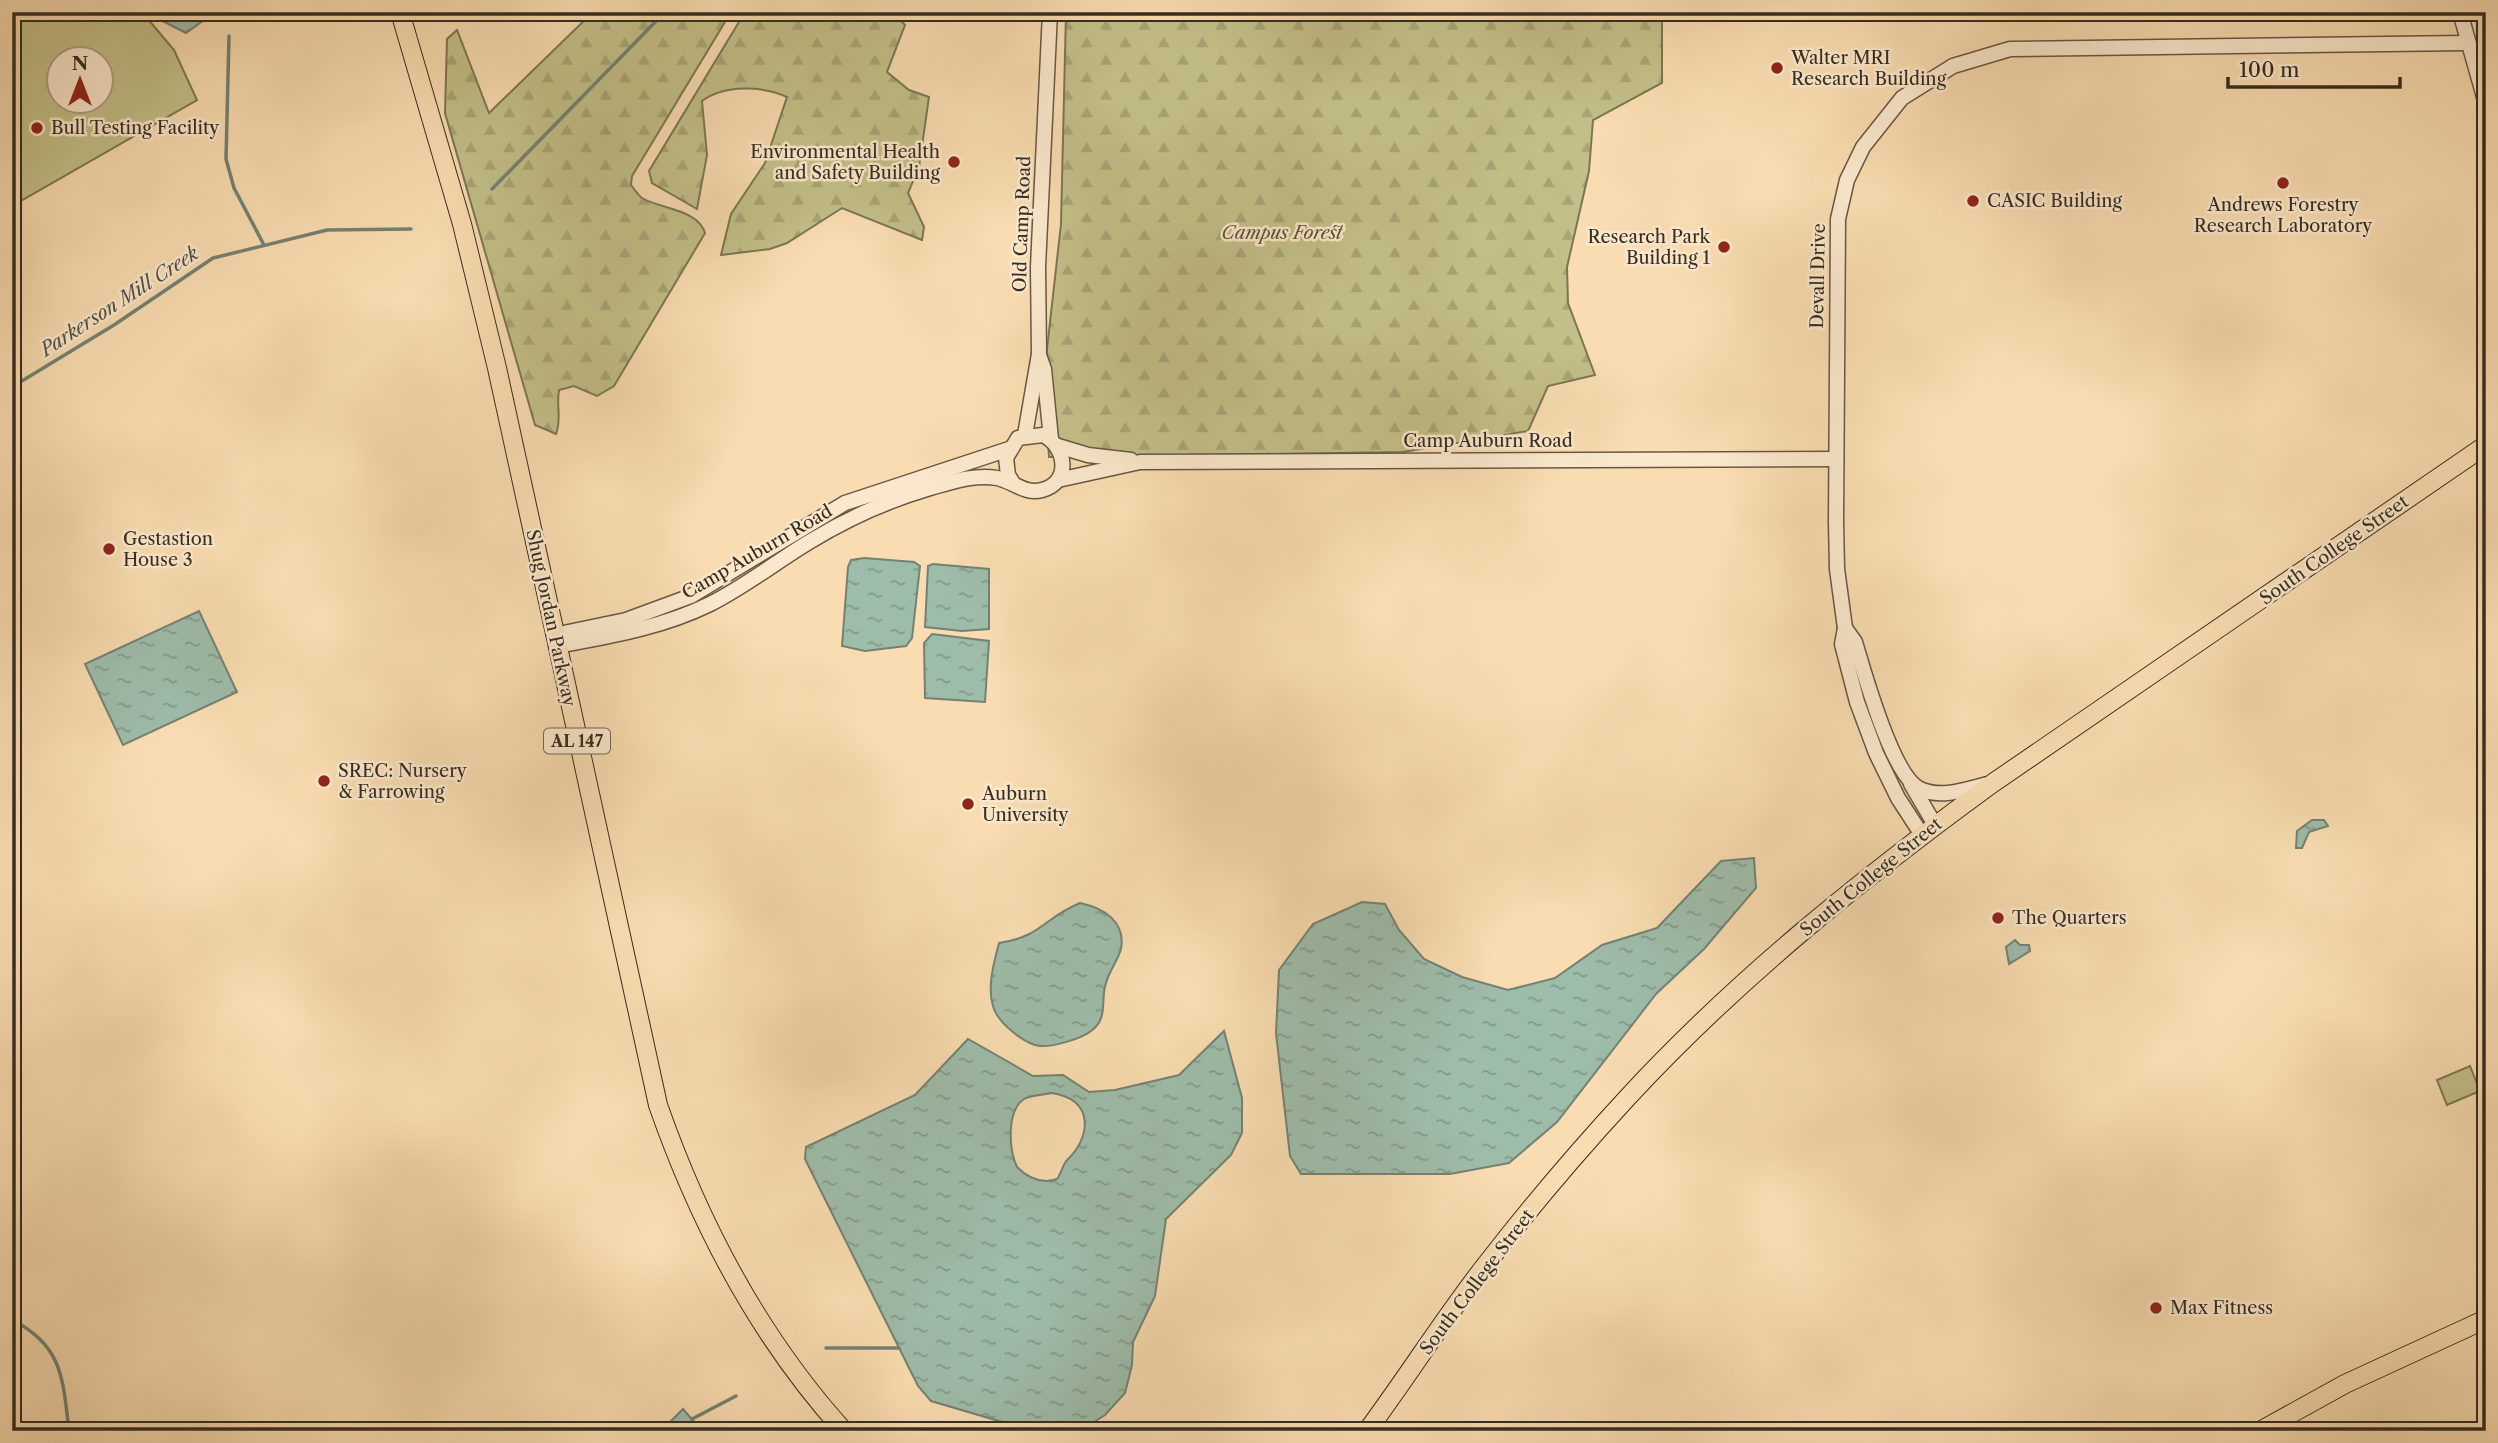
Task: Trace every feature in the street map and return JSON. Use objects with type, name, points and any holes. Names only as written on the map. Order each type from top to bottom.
[{"type":"main road","name":"Shug Jordan Parkway","points":[[400,12],[462,224],[556,641],[647,1066],[681,1168],[702,1218],[768,1333],[844,1431]]},
{"type":"main road","name":"South College Street","points":[[1367,1431],[1484,1268],[1628,1097],[1771,957],[1929,830],[1993,783],[2486,445]]},
{"type":"main road","points":[[2260,1431],[2345,1384],[2486,1319]]},
{"type":"street","name":"Old Camp Road","points":[[1025,435],[1039,354],[1038,267],[1050,12]]},
{"type":"street","points":[[2460,12],[2466,43],[2486,104]]},
{"type":"street","name":"Devall Drive","points":[[1845,628],[1837,561],[1836,459],[1836,251],[1841,204],[1855,161],[1869,135],[1912,90],[1953,66],[2010,48],[2466,43]]},
{"type":"street","points":[[1039,354],[1044,369],[1055,442],[1063,463],[1058,480],[1041,491],[1021,488],[1013,482],[1006,467],[1009,449],[1025,435],[1043,435],[1055,442]]},
{"type":"street","name":"Camp Auburn Road","points":[[1055,442],[1088,455],[1108,455],[1140,462]]},
{"type":"street","name":"Camp Auburn Road","points":[[556,641],[626,620],[691,596],[845,503],[1009,449]]},
{"type":"street","name":"Camp Auburn Road","points":[[1058,480],[1140,462],[1836,459]]},
{"type":"street","name":"Camp Auburn Road","points":[[556,641],[649,629],[684,616],[713,603],[832,529],[921,491],[985,476],[1013,482]]},
{"type":"street","points":[[1845,628],[1855,642],[1889,742],[1911,783],[1929,830]]},
{"type":"street","points":[[1845,628],[1842,644],[1846,663],[1876,753],[1898,798],[1929,830]]},
{"type":"street","points":[[1911,783],[1925,790],[1946,793],[1993,783]]},
{"type":"green space","points":[[12,12],[142,12],[174,50],[197,100],[12,206]]},
{"type":"green space","points":[[593,12],[731,12],[632,176],[631,185],[642,198],[687,214],[701,225],[705,233],[614,386],[597,396],[574,386],[559,390],[559,423],[556,434],[535,425],[445,113],[447,39],[457,30],[489,113]]},
{"type":"green space","points":[[745,12],[893,12],[905,25],[887,72],[909,90],[929,97],[919,167],[908,193],[924,227],[922,240],[842,208],[787,243],[770,249],[721,255],[731,214],[765,163],[787,97],[777,93],[733,89],[711,95],[702,101],[707,155],[697,209],[652,183],[649,171]]},
{"type":"green space","name":"Campus Forest","points":[[1066,12],[1662,12],[1662,83],[1593,120],[1589,171],[1567,267],[1568,303],[1595,375],[1548,386],[1528,431],[1403,452],[1049,457],[1044,376],[1061,224]]},
{"type":"green space","points":[[2470,1066],[2480,1091],[2447,1105],[2437,1080]]},
{"type":"water","points":[[145,12],[215,12],[186,33]]},
{"type":"water","points":[[864,558],[914,562],[920,566],[912,638],[906,646],[865,651],[842,646],[848,567],[851,560]]},
{"type":"water","points":[[933,564],[989,569],[989,629],[962,631],[925,627],[928,566]]},
{"type":"water","points":[[199,611],[237,692],[123,745],[85,664]]},
{"type":"water","points":[[932,634],[989,641],[985,702],[925,698],[924,643]]},
{"type":"water","points":[[2312,820],[2324,820],[2328,826],[2309,832],[2302,848],[2296,848],[2297,831]]},
{"type":"water","points":[[1754,858],[1756,888],[1704,949],[1656,994],[1557,1122],[1509,1163],[1450,1174],[1301,1174],[1290,1156],[1276,1033],[1279,970],[1313,924],[1362,902],[1385,904],[1399,930],[1424,959],[1462,977],[1508,990],[1555,978],[1602,945],[1657,928],[1721,861]]},
{"type":"water","points":[[1080,903],[1097,908],[1116,923],[1122,939],[1120,953],[1104,989],[1102,1015],[1097,1026],[1081,1037],[1067,1042],[1040,1046],[1019,1037],[1005,1025],[993,1006],[991,983],[999,943],[1024,936]]},
{"type":"water","points":[[2015,940],[2020,945],[2029,945],[2030,951],[2009,964],[2006,947]]},
{"type":"water","points":[[1224,1031],[1242,1098],[1242,1133],[1231,1155],[1166,1219],[1155,1296],[1133,1342],[1132,1365],[1125,1393],[1105,1415],[1080,1431],[1033,1431],[931,1401],[918,1386],[805,1159],[806,1147],[915,1095],[968,1039],[1033,1076],[1063,1075],[1089,1092],[1115,1090],[1179,1075]],"holes":[[[1051,1093],[1065,1096],[1082,1110],[1084,1130],[1081,1141],[1057,1179],[1036,1179],[1021,1171],[1014,1160],[1011,1141],[1014,1112],[1024,1099],[1030,1097]]]},
{"type":"water","points":[[683,1409],[702,1431],[661,1431]]},
{"type":"waterway","name":"Parkerson Mill Creek","points":[[492,189],[665,12]]},
{"type":"waterway","points":[[229,36],[226,159],[234,188],[264,245]]},
{"type":"waterway","name":"Parkerson Mill Creek","points":[[12,387],[114,325],[213,258],[327,230],[411,229]]},
{"type":"waterway","name":"Parkerson Mill Creek","points":[[12,1320],[29,1330],[51,1353],[62,1380],[69,1431]]},
{"type":"waterway","points":[[826,1348],[899,1348]]},
{"type":"waterway","points":[[692,1419],[736,1396]]},
{"type":"place","name":"Walter MRI Research Building","points":[[1777,68]]},
{"type":"place","name":"Bull Testing Facility","points":[[37,128]]},
{"type":"place","name":"Environmental Health and Safety Building","points":[[954,162]]},
{"type":"place","name":"Andrews Forestry Research Laboratory","points":[[2283,183]]},
{"type":"place","name":"CASIC Building","points":[[1973,201]]},
{"type":"place","name":"Research Park Building 1","points":[[1724,247]]},
{"type":"place","name":"Gestastion House 3","points":[[109,549]]},
{"type":"place","name":"SREC: Nursery & Farrowing","points":[[324,781]]},
{"type":"place","name":"Auburn University","points":[[968,804]]},
{"type":"place","name":"The Quarters","points":[[1998,918]]},
{"type":"place","name":"Max Fitness","points":[[2156,1308]]}]
